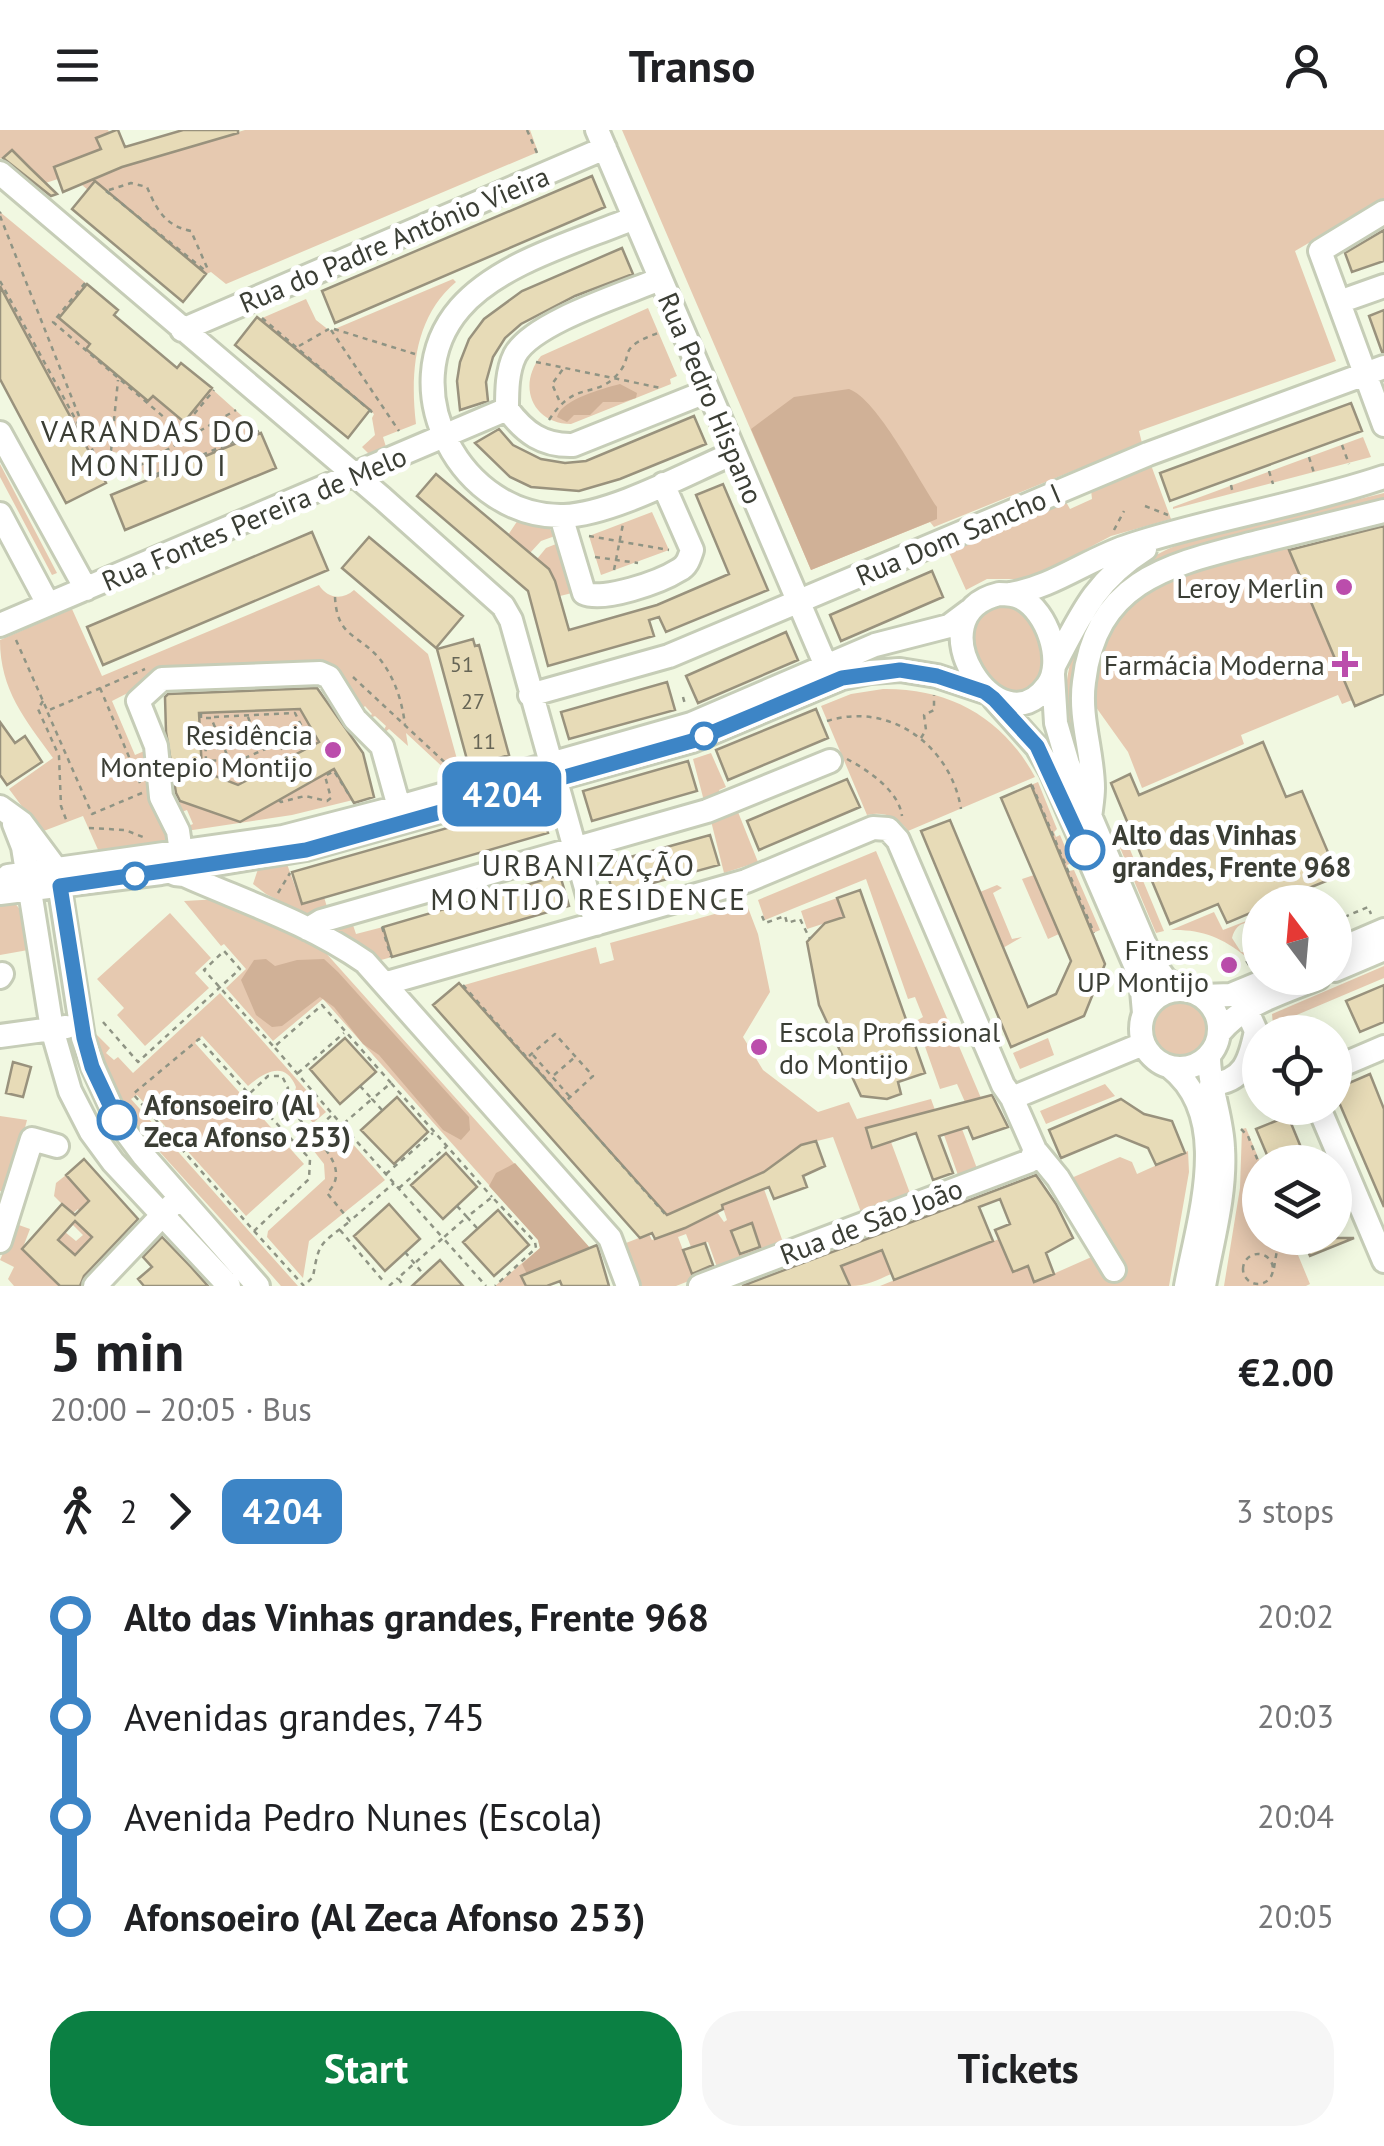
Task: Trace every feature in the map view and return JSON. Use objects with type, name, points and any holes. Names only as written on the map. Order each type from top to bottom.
[{"type":"street","name":"Rua Pedro Hispano","points":[[601,139],[826,666]]},
{"type":"street","name":"Rua do Padre António Vieira","points":[[182,330],[601,139]]},
{"type":"street","points":[[0,173],[503,606],[596,924]]},
{"type":"street","points":[[1384,212],[1320,250],[1339,302],[1374,370],[1384,425]]},
{"type":"street","points":[[634,218],[508,271],[487,283],[460,309],[448,327],[435,363],[434,395],[444,438],[464,471],[491,494],[524,510],[561,516],[595,511],[734,454]]},
{"type":"street","points":[[660,279],[529,338],[511,365],[508,410],[529,434],[557,446],[573,445],[708,391]]},
{"type":"street","points":[[1339,302],[1384,286]]},
{"type":"street","name":"Rua Dom Sancho I","points":[[530,696],[669,656],[1171,445],[1374,370]]},
{"type":"street","name":"Rua Fontes Pereira de Melo","points":[[7,629],[48,604],[508,410]]},
{"type":"street","points":[[0,434],[86,589]]},
{"type":"street","points":[[58,878],[161,873],[306,850],[690,724],[891,639],[949,626],[987,596],[1039,588],[1171,523],[1384,477]]},
{"type":"street","points":[[561,516],[584,593],[602,597],[629,589],[682,569],[692,550],[663,484]]},
{"type":"street","points":[[1090,818],[1094,789],[1082,696],[1087,659],[1105,619],[1123,598],[1138,584],[1174,564],[1384,511]]},
{"type":"street","points":[[0,514],[48,604]]},
{"type":"street","points":[[0,893],[29,882],[283,837],[692,741],[842,678],[870,672],[900,670],[937,676],[1006,703],[1029,700],[1048,686],[1075,624],[1108,576],[1171,523]]},
{"type":"street","points":[[1010,594],[1039,614],[1054,652],[1061,744],[1152,961],[1165,979],[1192,992],[1216,1012],[1220,1032]]},
{"type":"street","points":[[969,611],[963,622],[962,645],[977,683],[1037,746],[1140,979],[1144,1013],[1140,1034],[1144,1044],[1150,1055],[1187,1080],[1195,1095],[1207,1144],[1206,1174],[1186,1286]]},
{"type":"street","points":[[182,852],[178,831],[161,798],[156,746],[138,701],[162,680],[320,672],[329,677],[355,719],[382,746],[399,807]]},
{"type":"street","points":[[308,929],[320,922],[736,801],[837,760]]},
{"type":"street","points":[[6,812],[22,823],[58,878],[68,939],[92,1023],[92,1067],[104,1094],[172,1205],[228,1286]]},
{"type":"street","points":[[6,812],[23,847],[52,1029],[63,1074],[79,1108],[113,1162],[172,1205],[258,1286]]},
{"type":"street","points":[[387,983],[746,881],[873,828],[888,829],[898,840],[1002,1085],[1036,1150],[1058,1178],[1114,1270]]},
{"type":"street","points":[[253,859],[245,868],[244,882],[265,901],[365,962],[387,983],[610,1238],[628,1286]]},
{"type":"street","points":[[161,873],[184,875],[265,901]]},
{"type":"street","points":[[0,878],[29,882]]},
{"type":"street","points":[[37,928],[47,924],[68,939]]},
{"type":"street","points":[[1352,944],[1384,930]]},
{"type":"street","points":[[1352,963],[1384,949]]},
{"type":"street","points":[[1144,1013],[1159,996],[1192,992],[1232,994],[1242,990]]},
{"type":"street","points":[[1204,1286],[1224,1174],[1219,1111],[1209,1057],[1220,1032],[1232,1018],[1279,995]]},
{"type":"street","points":[[1211,1084],[1228,1083],[1242,1071],[1256,1030],[1246,1009]]},
{"type":"street","points":[[0,1036],[92,1023]]},
{"type":"street","points":[[1012,1098],[1144,1044]]},
{"type":"street","points":[[1352,1060],[1384,1046]]},
{"type":"street","points":[[1170,1068],[1191,1067],[1209,1057]]},
{"type":"street","points":[[79,1108],[104,1094]]},
{"type":"street","points":[[1326,1125],[1384,1261]]},
{"type":"street","points":[[0,1241],[32,1139],[57,1146]]},
{"type":"street","name":"Rua de São João","points":[[700,1286],[1030,1161],[1036,1150]]},
{"type":"street","points":[[95,1286],[172,1205]]},
{"type":"path","points":[[527,130],[537,153]]},
{"type":"path","points":[[131,183],[147,188],[173,228],[191,231],[209,273],[108,190],[131,183]]},
{"type":"path","points":[[0,214],[85,428],[84,434]]},
{"type":"path","points":[[0,280],[94,454]]},
{"type":"path","points":[[45,330],[85,283]]},
{"type":"path","points":[[262,318],[373,413]]},
{"type":"path","points":[[54,322],[180,432],[214,390]]},
{"type":"path","points":[[297,347],[331,330],[415,354]]},
{"type":"path","points":[[331,330],[400,431]]},
{"type":"path","points":[[549,420],[561,401],[614,378],[629,347],[658,333]]},
{"type":"path","points":[[536,362],[663,388]]},
{"type":"path","points":[[561,401],[552,384],[564,368]]},
{"type":"path","points":[[111,451],[118,378]]},
{"type":"path","points":[[138,466],[236,410]]},
{"type":"path","points":[[182,428],[190,436]]},
{"type":"path","points":[[147,478],[260,431]]},
{"type":"path","points":[[1342,445],[1349,464]]},
{"type":"path","points":[[1309,457],[1314,473]]},
{"type":"path","points":[[1269,471],[1273,484]]},
{"type":"path","points":[[1231,486],[1234,494]]},
{"type":"path","points":[[1145,506],[1171,523]]},
{"type":"path","points":[[1112,536],[1124,510]]},
{"type":"path","points":[[614,570],[623,524]]},
{"type":"path","points":[[589,536],[669,550]]},
{"type":"path","points":[[595,556],[638,563]]},
{"type":"path","points":[[335,596],[338,620],[377,656],[394,682],[405,726]]},
{"type":"path","points":[[7,629],[92,814],[144,792],[100,688]]},
{"type":"path","points":[[342,667],[454,771]]},
{"type":"path","points":[[47,711],[147,668]]},
{"type":"path","points":[[922,738],[926,730],[924,715],[934,710],[935,694]]},
{"type":"path","points":[[683,697],[685,704]]},
{"type":"path","points":[[43,702],[38,708],[58,756],[61,806],[67,822]]},
{"type":"path","points":[[201,713],[201,718],[294,713],[315,744]]},
{"type":"path","points":[[248,716],[261,751]]},
{"type":"path","points":[[827,721],[856,716],[879,718],[922,738],[950,772],[961,808]]},
{"type":"path","points":[[211,718],[231,764],[304,731]]},
{"type":"path","points":[[224,748],[216,749],[208,733],[204,734],[206,760],[229,760]]},
{"type":"path","points":[[278,743],[287,759]]},
{"type":"path","points":[[837,760],[880,781],[902,808],[902,822]]},
{"type":"path","points":[[279,800],[305,796],[327,801],[332,798],[326,776],[334,770],[351,798]]},
{"type":"path","points":[[1032,785],[1094,933]]},
{"type":"path","points":[[89,828],[126,830],[146,839]]},
{"type":"path","points":[[265,901],[290,873]]},
{"type":"path","points":[[762,916],[765,923],[785,916],[787,924],[800,920],[810,939]]},
{"type":"path","points":[[382,927],[391,957]]},
{"type":"path","points":[[92,1023],[138,1062],[219,987],[240,969],[224,951],[204,970],[219,987],[274,1047],[486,1286]]},
{"type":"path","points":[[463,985],[552,1077],[568,1099]]},
{"type":"path","points":[[274,1047],[322,1005],[535,1242],[536,1248],[496,1286]]},
{"type":"path","points":[[297,1074],[346,1032]]},
{"type":"path","points":[[530,1055],[555,1034],[593,1076],[568,1099]]},
{"type":"path","points":[[155,1036],[160,1042]]},
{"type":"path","points":[[254,1231],[309,1179],[310,1159],[198,1039],[133,1094],[254,1231],[304,1286],[313,1277],[320,1245],[394,1183]]},
{"type":"path","points":[[530,1055],[665,1214]]},
{"type":"path","points":[[552,1077],[575,1056]]},
{"type":"path","points":[[249,1094],[268,1076],[282,1076],[287,1096],[267,1112]]},
{"type":"path","points":[[342,1125],[390,1083]]},
{"type":"path","points":[[360,1086],[382,1110]]},
{"type":"path","points":[[282,1100],[333,1159],[336,1185],[327,1193],[350,1222]]},
{"type":"path","points":[[312,1133],[333,1114]]},
{"type":"path","points":[[1236,1125],[1252,1145]]},
{"type":"path","points":[[386,1174],[434,1132]]},
{"type":"path","points":[[399,1188],[447,1146]]},
{"type":"path","points":[[340,1230],[385,1285],[492,1196]]},
{"type":"path","points":[[457,1206],[477,1228]]},
{"type":"path","points":[[405,1252],[424,1275]]},
{"type":"path","points":[[1273,1274],[1266,1256],[1256,1254],[1244,1262],[1242,1272],[1252,1284],[1266,1282],[1273,1274],[1276,1255]]},
{"type":"path","points":[[398,1278],[404,1286]]},
{"type":"shaded area","points":[[0,130],[109,132],[97,138],[101,149],[54,167],[58,179],[33,187],[25,179],[32,170],[12,150],[0,159]]},
{"type":"shaded area","points":[[245,130],[530,130],[538,152],[226,284],[211,272],[206,274],[95,182],[88,190],[82,185],[122,167]]},
{"type":"shaded area","points":[[622,130],[1384,130],[1384,199],[1295,251],[1336,361],[1139,431],[1142,443],[934,527],[930,522],[811,570]]},
{"type":"shaded area","points":[[0,212],[87,284],[90,344],[148,401],[153,396],[183,421],[212,389],[261,433],[148,480],[124,456],[108,451],[91,456],[0,286]]},
{"type":"shaded area","points":[[453,279],[456,282],[431,312],[418,347],[416,424],[383,437],[386,447],[369,454],[362,447],[375,435],[374,414],[260,319],[306,299],[316,320],[330,331]]},
{"type":"shaded area","points":[[648,308],[677,376],[670,379],[671,384],[571,424],[546,417],[538,410],[532,401],[530,379],[541,356]]},
{"type":"shaded area","points":[[620,384],[637,393],[636,398],[603,402],[590,415],[574,415],[567,422],[557,417],[574,400]]},
{"type":"shaded area","points":[[849,389],[872,408],[896,441],[937,507],[937,519],[811,570],[751,429],[794,397]]},
{"type":"shaded area","points":[[1363,437],[1371,457],[1173,509],[1173,507]]},
{"type":"shaded area","points":[[0,464],[57,573],[52,575],[0,477]]},
{"type":"shaded area","points":[[1151,465],[1171,519],[1111,536],[1030,579],[987,579],[966,590],[948,550],[1065,500],[1070,509],[1092,499],[1094,488]]},
{"type":"shaded area","points":[[1384,493],[1384,502],[1175,556],[1101,612],[1086,776],[1068,725],[1066,689],[1080,636],[1111,590],[1154,556],[1180,544]]},
{"type":"shaded area","points":[[652,512],[669,550],[601,575],[589,536]]},
{"type":"shaded area","points":[[518,520],[548,526],[555,536],[541,541],[530,553],[508,535]]},
{"type":"shaded area","points":[[1286,541],[1352,700],[1342,704],[1338,695],[1241,735],[1244,744],[1142,788],[1128,752],[1088,696],[1110,623],[1159,577]]},
{"type":"shaded area","points":[[556,544],[572,593],[560,596],[537,559],[546,548]]},
{"type":"shaded area","points":[[319,585],[335,596],[345,596],[354,590],[428,654],[460,770],[449,773],[406,733],[408,746],[389,729],[381,735],[386,726],[375,716],[366,720],[372,714],[365,706],[357,714],[330,673],[163,675],[112,701],[135,755],[149,749],[170,835],[167,842],[99,852],[83,816],[41,832],[9,789],[53,758],[9,689],[0,640],[72,609],[102,676]]},
{"type":"shaded area","points":[[1001,604],[1018,607],[1025,613],[1039,638],[1041,676],[1023,691],[1006,692],[985,676],[972,643],[976,618]]},
{"type":"shaded area","points":[[883,689],[931,694],[972,710],[1007,738],[1035,777],[908,831],[890,816],[867,815],[821,706],[851,694]]},
{"type":"shaded area","points":[[300,709],[319,742],[238,785],[202,771],[199,713]]},
{"type":"shaded area","points":[[711,753],[726,787],[719,790],[721,795],[704,801],[693,759]]},
{"type":"shaded area","points":[[334,769],[353,800],[292,815],[186,831],[184,828],[193,824],[187,810],[176,814],[169,798],[240,822]]},
{"type":"shaded area","points":[[1038,782],[1057,829],[1056,837],[1060,835],[1072,863],[1067,865],[1069,871],[1074,870],[1100,930],[1093,933],[1031,785]]},
{"type":"shaded area","points":[[738,812],[758,862],[724,873],[711,821]]},
{"type":"shaded area","points":[[1121,828],[1164,931],[1156,933],[1113,831]]},
{"type":"shaded area","points":[[876,851],[981,1098],[965,1102],[957,1084],[940,1089],[916,1021],[923,1017],[915,997],[908,999],[866,879],[765,920],[758,900]]},
{"type":"shaded area","points":[[287,864],[301,903],[324,897],[327,907],[305,914],[253,884],[258,869]]},
{"type":"shaded area","points":[[1034,875],[1059,934],[1048,939],[1022,879]]},
{"type":"shaded area","points":[[997,885],[1002,888],[993,893],[1012,939],[1022,937],[1003,948],[980,892]]},
{"type":"shaded area","points":[[837,898],[844,917],[807,929],[801,911]]},
{"type":"shaded area","points":[[220,899],[325,952],[590,1248],[522,1276],[526,1286],[495,1286],[540,1248],[538,1240],[323,999],[273,1041],[226,988],[246,969],[184,901]]},
{"type":"shaded area","points":[[14,902],[22,912],[28,950],[0,955],[0,904]]},
{"type":"shaded area","points":[[747,905],[758,934],[770,992],[743,1037],[763,1070],[818,1112],[849,1102],[857,1119],[931,1099],[935,1110],[866,1128],[872,1147],[891,1142],[911,1196],[862,1215],[833,1137],[801,1145],[764,1172],[666,1215],[461,986],[596,947],[600,964],[614,960],[610,943]]},
{"type":"shaded area","points":[[1214,912],[1223,930],[1242,923],[1232,938],[1242,954],[1210,936],[1171,930]]},
{"type":"shaded area","points":[[170,913],[211,958],[195,973],[209,988],[145,1046],[117,1015],[124,1008],[97,979]]},
{"type":"shaded area","points":[[352,922],[356,934],[383,927],[392,957],[381,960],[334,928]]},
{"type":"shaded area","points":[[266,959],[275,966],[324,959],[469,1117],[470,1130],[461,1140],[443,1130],[379,1055],[363,1044],[334,1007],[320,997],[282,1026],[272,1027],[256,1015],[241,980],[254,960]]},
{"type":"shaded area","points":[[1384,966],[1384,978],[1352,992],[1352,980]]},
{"type":"shaded area","points":[[220,993],[326,1112],[313,1123],[293,1100],[296,1087],[286,1073],[268,1073],[248,1086],[202,1036],[195,1043],[304,1164],[246,1216],[137,1095],[131,1099],[298,1286],[281,1286],[150,1140],[121,1101],[101,1058],[96,1034],[110,1048],[106,1053],[114,1060],[118,1057],[133,1073]]},
{"type":"shaded area","points":[[1180,995],[1202,1004],[1211,1026],[1202,1048],[1180,1057],[1158,1048],[1149,1026],[1158,1004]]},
{"type":"shaded area","points":[[1316,995],[1344,995],[1297,1015],[1272,1014]]},
{"type":"shaded area","points":[[1048,1038],[1054,1055],[1020,1069],[1013,1053]]},
{"type":"shaded area","points":[[1105,1084],[1115,1096],[1046,1124],[1040,1111]]},
{"type":"shaded area","points":[[0,1116],[27,1120],[8,1193],[0,1191]]},
{"type":"shaded area","points":[[334,1123],[385,1180],[309,1241],[303,1278],[267,1237],[268,1231],[325,1179],[324,1164],[310,1146]]},
{"type":"shaded area","points":[[1246,1128],[1253,1145],[1242,1145],[1242,1255],[1298,1255],[1310,1284],[1306,1286],[1224,1286],[1240,1188],[1242,1129]]},
{"type":"shaded area","points":[[962,1129],[978,1171],[959,1178],[944,1135]]},
{"type":"shaded area","points":[[1188,1151],[1189,1172],[1169,1286],[880,1286],[902,1277],[894,1259],[887,1262],[891,1274],[850,1286],[841,1266],[896,1245],[914,1273],[999,1239],[1013,1272],[1028,1266],[1035,1282],[1096,1255],[1069,1179],[1120,1157],[1132,1162],[1137,1174]]},
{"type":"shaded area","points":[[515,1163],[590,1248],[527,1274],[522,1264],[540,1248],[538,1240],[489,1186],[496,1173]]},
{"type":"shaded area","points":[[66,1175],[125,1241],[116,1251],[98,1233],[60,1286],[14,1286],[8,1279],[14,1267],[0,1260],[16,1224],[30,1229],[22,1250],[37,1264],[65,1232],[76,1241],[83,1235],[69,1221],[72,1218],[84,1229],[84,1216],[78,1209],[72,1214],[54,1196],[56,1183]]},
{"type":"shaded area","points":[[764,1189],[784,1245],[718,1270],[708,1242],[691,1247],[686,1234],[678,1237],[694,1279],[676,1286],[642,1286],[626,1243],[649,1234],[652,1240],[717,1212],[724,1222],[727,1220],[722,1205]]},
{"type":"building","points":[[118,130],[125,147],[183,130],[238,133],[122,167],[63,192],[54,167],[101,149],[96,138]]},
{"type":"building","points":[[12,150],[57,194],[51,196],[3,158]]},
{"type":"building","points":[[592,176],[605,207],[335,323],[322,291]]},
{"type":"building","points":[[95,181],[206,274],[183,302],[72,209]]},
{"type":"building","points":[[1384,230],[1384,261],[1352,272],[1345,253]]},
{"type":"building","points":[[622,248],[633,274],[575,296],[521,324],[505,338],[493,357],[486,382],[488,401],[460,410],[460,362],[469,339],[484,319],[522,291]]},
{"type":"building","points":[[87,284],[118,310],[114,315],[177,368],[181,363],[212,388],[184,422],[153,396],[148,401],[86,349],[90,344],[59,318]]},
{"type":"building","points":[[0,286],[106,483],[66,503],[0,379]]},
{"type":"building","points":[[1384,310],[1384,352],[1382,352],[1369,316]]},
{"type":"building","points":[[257,317],[370,410],[348,438],[235,345]]},
{"type":"building","points":[[1351,403],[1362,431],[1170,501],[1160,473]]},
{"type":"building","points":[[694,416],[706,444],[579,491],[531,487],[510,477],[475,443],[499,429],[513,445],[541,459],[586,461]]},
{"type":"building","points":[[261,433],[276,468],[125,530],[111,495]]},
{"type":"building","points":[[436,474],[549,569],[569,630],[657,605],[729,574],[696,495],[723,484],[768,590],[666,632],[659,617],[649,620],[654,636],[548,666],[528,591],[417,496]]},
{"type":"building","name":"Leroy Merlin","points":[[1384,526],[1384,694],[1355,706],[1289,550]]},
{"type":"building","points":[[312,532],[328,570],[103,665],[87,627]]},
{"type":"building","points":[[369,537],[463,616],[436,648],[342,568]]},
{"type":"building","points":[[932,571],[943,597],[841,641],[830,615]]},
{"type":"building","points":[[786,632],[798,660],[698,703],[686,676]]},
{"type":"building","points":[[473,639],[475,646],[479,645],[509,755],[469,767],[437,649]]},
{"type":"building","points":[[667,682],[675,710],[569,739],[561,712]]},
{"type":"building","name":"Residência Montepio Montijo","points":[[317,688],[363,753],[374,797],[354,803],[334,769],[240,822],[180,801],[166,732],[168,694]],"holes":[[[300,709],[319,742],[238,785],[202,771],[199,713]]]},
{"type":"building","points":[[816,709],[828,738],[728,780],[716,750]]},
{"type":"building","points":[[0,722],[15,743],[25,736],[42,762],[7,785],[0,775]]},
{"type":"building","points":[[1263,742],[1286,797],[1302,791],[1330,857],[1323,860],[1331,879],[1316,885],[1242,885],[1242,917],[1227,923],[1218,904],[1170,924],[1111,783],[1130,774],[1139,795]]},
{"type":"building","points":[[688,761],[697,791],[592,821],[583,791]]},
{"type":"building","points":[[847,779],[860,807],[759,850],[747,821]]},
{"type":"building","points":[[1031,785],[1105,964],[1084,1016],[1011,1047],[921,831],[950,820],[1028,1007],[1056,994],[1071,961],[1001,798]]},
{"type":"building","points":[[539,802],[548,833],[302,904],[292,872]]},
{"type":"building","points":[[710,835],[719,865],[613,894],[605,864]]},
{"type":"building","points":[[560,875],[569,906],[392,957],[383,927]]},
{"type":"building","points":[[860,890],[925,1073],[898,1082],[901,1094],[887,1099],[861,1096],[819,1005],[807,942],[825,923],[844,917],[837,898]]},
{"type":"building","points":[[459,983],[667,1215],[764,1172],[801,1145],[816,1141],[825,1166],[803,1176],[807,1187],[774,1199],[769,1187],[722,1205],[723,1209],[685,1228],[655,1239],[652,1233],[640,1238],[433,1005]]},
{"type":"building","points":[[1384,985],[1384,1022],[1360,1032],[1346,1001]]},
{"type":"building","points":[[345,1038],[376,1072],[340,1104],[310,1069]]},
{"type":"building","points":[[13,1062],[31,1067],[23,1097],[6,1093]]},
{"type":"building","points":[[1370,1074],[1384,1109],[1384,1207],[1349,1125],[1352,1125],[1352,1082]]},
{"type":"building","points":[[992,1095],[1008,1127],[973,1139],[968,1127],[939,1136],[953,1173],[933,1180],[916,1133],[872,1148],[866,1128]]},
{"type":"building","points":[[397,1097],[428,1132],[394,1164],[361,1130]]},
{"type":"building","points":[[1121,1099],[1144,1114],[1172,1121],[1185,1153],[1156,1165],[1148,1148],[1116,1135],[1061,1158],[1049,1130]]},
{"type":"building","points":[[1292,1125],[1300,1145],[1263,1145],[1256,1129]]},
{"type":"building","points":[[446,1153],[477,1187],[443,1219],[411,1185]]},
{"type":"building","points":[[84,1159],[138,1219],[84,1276],[80,1286],[60,1286],[22,1249],[62,1204],[75,1215],[89,1201],[66,1175]],"holes":[[[75,1221],[92,1237],[75,1255],[58,1240]]]},
{"type":"building","points":[[1036,1175],[1073,1238],[1046,1253],[1054,1274],[1034,1282],[1028,1266],[1013,1272],[995,1230],[1010,1224],[1000,1199],[979,1207],[993,1241],[894,1280],[882,1250],[841,1266],[850,1286],[742,1286]]},
{"type":"building","points":[[389,1204],[420,1239],[385,1271],[354,1236]]},
{"type":"building","points":[[498,1210],[529,1245],[494,1276],[463,1242]]},
{"type":"building","points":[[752,1223],[760,1247],[740,1254],[731,1231]]},
{"type":"building","points":[[162,1237],[208,1286],[144,1286],[138,1279],[152,1267],[143,1257]]},
{"type":"building","points":[[705,1243],[713,1265],[692,1274],[683,1250]]},
{"type":"building","points":[[597,1245],[609,1286],[562,1286],[560,1281],[547,1286],[526,1286],[521,1276]]},
{"type":"building","points":[[440,1260],[463,1286],[412,1286],[428,1271]]},
{"type":"bus line","name":"4204","points":[[117,1120],[92,1067],[84,1038],[60,886],[306,850],[692,741],[842,678],[900,670],[937,676],[985,692],[994,699],[1037,746],[1085,850]]},
{"type":"place","name":"Leroy Merlin","points":[[1344,587]]},
{"type":"place","name":"Farmácia Moderna","points":[[1345,664]]},
{"type":"place","name":"Residência Montepio Montijo","points":[[333,750]]},
{"type":"place","name":"Alto das Vinhas grandes, Frente 968","points":[[1085,850]]},
{"type":"place","name":"Fitness UP Montijo","points":[[1229,965]]},
{"type":"place","name":"Escola Profissional do Montijo","points":[[759,1047]]},
{"type":"place","name":"Afonsoeiro (Al Zeca Afonso 253)","points":[[117,1120]]},
{"type":"district","name":"VARANDAS DO MONTIJO I","points":[[149,447]]},
{"type":"district","name":"URBANIZAÇÃO MONTIJO RESIDENCE","points":[[589,881]]}]
